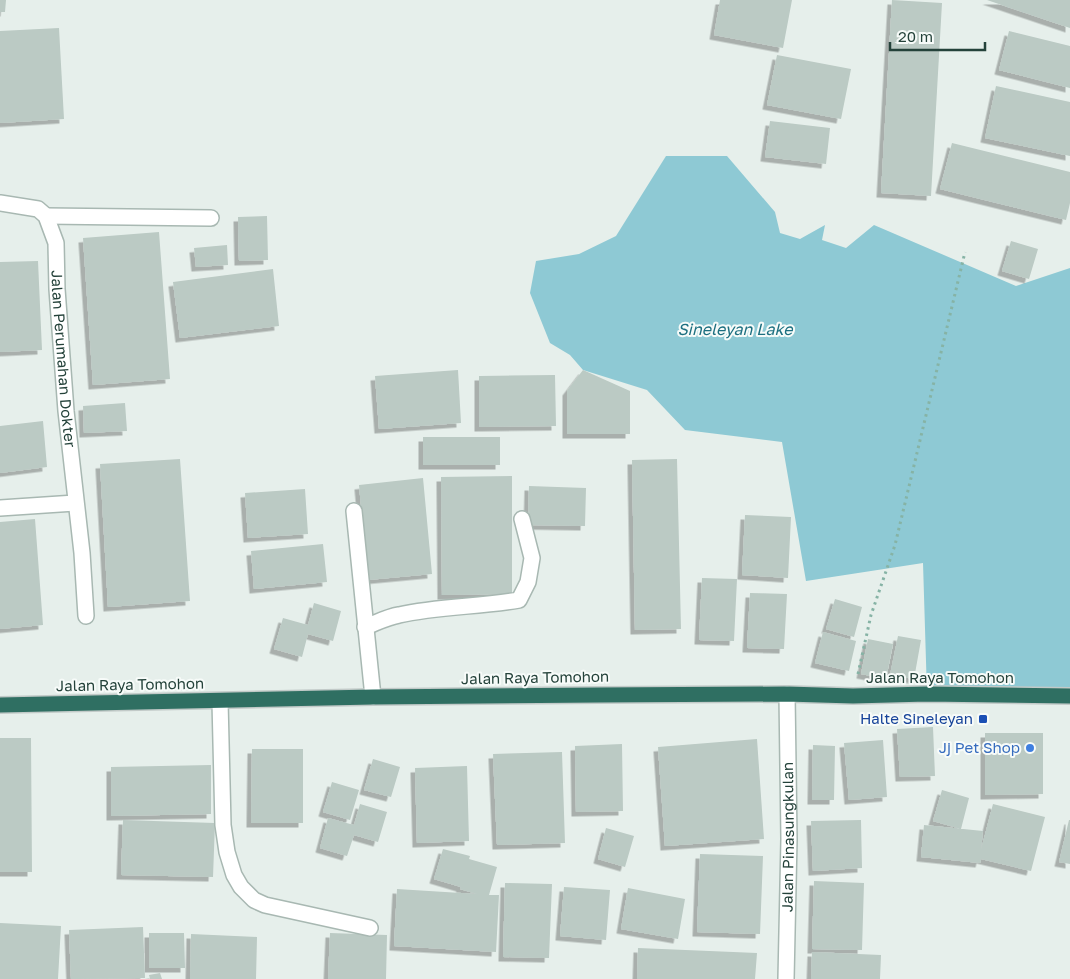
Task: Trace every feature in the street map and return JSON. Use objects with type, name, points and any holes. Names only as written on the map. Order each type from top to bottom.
[{"type":"highway","name":"Jalan Raya Tomohon","points":[[0,705],[372,697],[787,694],[853,696],[927,694],[1070,696]]},
{"type":"street","points":[[0,203],[38,209],[46,216],[211,218]]},
{"type":"street","name":"Jalan Perumahan Dokter","points":[[46,216],[56,242],[56,289],[75,503],[82,553],[86,616]]},
{"type":"street","points":[[0,508],[75,503]]},
{"type":"street","points":[[354,511],[372,697]]},
{"type":"street","points":[[365,626],[396,615],[422,610],[490,605],[519,600],[528,582],[532,558],[522,519]]},
{"type":"street","name":"Jalan Pinasungkulan","points":[[786,979],[789,839],[787,694]]},
{"type":"street","points":[[220,701],[225,839],[234,875],[241,886],[254,900],[265,905],[370,928]]},
{"type":"path","points":[[853,696],[871,615],[895,545],[965,252]]},
{"type":"water","name":"Sineleyan Lake","points":[[666,156],[727,156],[775,212],[780,233],[800,239],[825,225],[822,240],[846,248],[874,225],[1016,286],[1070,268],[1070,696],[927,694],[923,563],[806,581],[782,442],[685,430],[647,390],[583,370],[570,355],[550,343],[530,293],[536,261],[579,254],[616,236]]},
{"type":"building","points":[[0,0],[6,0],[5,12],[0,12]]},
{"type":"building","points":[[720,0],[792,0],[783,48],[714,35]]},
{"type":"building","points":[[892,0],[942,3],[931,196],[881,193]]},
{"type":"building","points":[[987,0],[1070,0],[1070,28]]},
{"type":"building","points":[[59,28],[64,119],[0,123],[0,31]]},
{"type":"building","points":[[1009,31],[1070,46],[1070,88],[999,70]]},
{"type":"building","points":[[777,55],[851,69],[841,119],[767,105]]},
{"type":"building","points":[[996,86],[1070,102],[1070,156],[985,138]]},
{"type":"building","points":[[770,121],[830,128],[826,164],[765,157]]},
{"type":"building","points":[[952,143],[1070,172],[1070,203],[1066,220],[940,189]]},
{"type":"building","points":[[267,216],[268,260],[239,261],[238,217]]},
{"type":"building","points":[[159,232],[170,379],[93,385],[83,238]]},
{"type":"building","points":[[1011,241],[1038,249],[1029,279],[1002,271]]},
{"type":"building","points":[[227,245],[228,265],[196,267],[194,248]]},
{"type":"building","points":[[38,261],[42,350],[0,352],[0,262]]},
{"type":"building","points":[[273,269],[279,326],[180,338],[173,282]]},
{"type":"building","points":[[458,370],[461,423],[379,429],[375,376]]},
{"type":"building","points":[[583,370],[630,391],[630,434],[567,434],[567,391]]},
{"type":"building","points":[[555,375],[556,426],[479,427],[479,376]]},
{"type":"building","points":[[125,403],[127,431],[84,433],[83,406]]},
{"type":"building","points":[[43,421],[47,467],[0,473],[0,426]]},
{"type":"building","points":[[423,437],[500,437],[500,465],[423,465]]},
{"type":"building","points":[[180,459],[190,601],[108,607],[100,464]]},
{"type":"building","points":[[677,459],[681,629],[635,630],[632,460]]},
{"type":"building","points":[[512,476],[512,594],[442,595],[441,477]]},
{"type":"building","points":[[423,478],[432,574],[368,580],[359,485]]},
{"type":"building","points":[[529,486],[586,488],[585,526],[528,525]]},
{"type":"building","points":[[305,489],[308,534],[248,538],[245,493]]},
{"type":"building","points":[[745,515],[791,517],[788,578],[742,575]]},
{"type":"building","points":[[35,519],[43,625],[0,629],[0,522]]},
{"type":"building","points":[[323,544],[327,582],[254,589],[251,551]]},
{"type":"building","points":[[702,578],[737,579],[734,641],[699,640]]},
{"type":"building","points":[[750,593],[787,594],[784,649],[747,648]]},
{"type":"building","points":[[835,599],[862,607],[854,637],[826,629]]},
{"type":"building","points":[[314,603],[341,611],[333,641],[308,634],[302,657],[274,649],[283,618],[308,625]]},
{"type":"building","points":[[823,632],[856,641],[849,671],[815,663]]},
{"type":"building","points":[[898,636],[921,640],[914,679],[890,675]]},
{"type":"building","points":[[868,639],[893,644],[886,679],[861,674]]},
{"type":"building","points":[[933,727],[935,776],[900,777],[897,729]]},
{"type":"building","points":[[985,733],[1043,733],[1043,794],[985,795]]},
{"type":"building","points":[[0,738],[31,738],[32,872],[0,872]]},
{"type":"building","points":[[757,739],[764,839],[665,846],[658,747]]},
{"type":"building","points":[[883,740],[887,797],[849,800],[844,743]]},
{"type":"building","points":[[622,744],[623,811],[576,812],[575,746]]},
{"type":"building","points":[[813,745],[835,746],[834,800],[812,800]]},
{"type":"building","points":[[252,749],[303,749],[303,823],[251,823]]},
{"type":"building","points":[[562,752],[565,843],[497,845],[493,754]]},
{"type":"building","points":[[373,759],[400,767],[391,797],[364,790]]},
{"type":"building","points":[[211,765],[211,814],[111,816],[111,767]]},
{"type":"building","points":[[467,766],[469,841],[417,843],[415,768]]},
{"type":"building","points":[[332,782],[359,790],[350,820],[323,812]]},
{"type":"building","points":[[942,790],[969,798],[961,829],[933,821]]},
{"type":"building","points":[[360,804],[387,812],[378,842],[354,835],[347,856],[320,848],[328,818],[354,825]]},
{"type":"building","points":[[993,804],[1045,817],[1031,871],[981,859],[980,863],[921,857],[924,825],[983,831],[981,850]]},
{"type":"building","points":[[123,820],[215,823],[213,877],[121,875]]},
{"type":"building","points":[[861,820],[862,868],[813,871],[811,821]]},
{"type":"building","points":[[1070,820],[1070,864],[1059,862]]},
{"type":"building","points":[[606,828],[634,836],[625,867],[598,859]]},
{"type":"building","points":[[443,849],[470,856],[469,859],[497,867],[489,895],[499,895],[496,952],[394,946],[397,889],[477,894],[434,879]]},
{"type":"building","points":[[700,854],[763,856],[760,934],[697,932]]},
{"type":"building","points":[[814,881],[864,883],[862,950],[812,949]]},
{"type":"building","points":[[505,883],[552,884],[549,958],[503,957]]},
{"type":"building","points":[[564,887],[610,890],[606,940],[560,936]]},
{"type":"building","points":[[628,888],[685,899],[678,939],[621,929]]},
{"type":"building","points":[[0,923],[61,926],[58,979],[0,979]]},
{"type":"building","points":[[143,927],[145,978],[71,979],[69,930]]},
{"type":"building","points":[[149,933],[184,933],[185,968],[149,968]]},
{"type":"building","points":[[330,933],[387,935],[386,979],[328,979]]},
{"type":"building","points":[[191,934],[257,937],[256,979],[190,979]]},
{"type":"building","points":[[638,948],[757,953],[755,979],[637,979]]},
{"type":"building","points":[[812,952],[881,955],[880,979],[811,979]]},
{"type":"building","points":[[160,973],[162,979],[150,979],[149,975]]},
{"type":"place","name":"Halte Sineleyan","points":[[983,719]]},
{"type":"place","name":"Jj Pet Shop","points":[[1030,748]]}]
